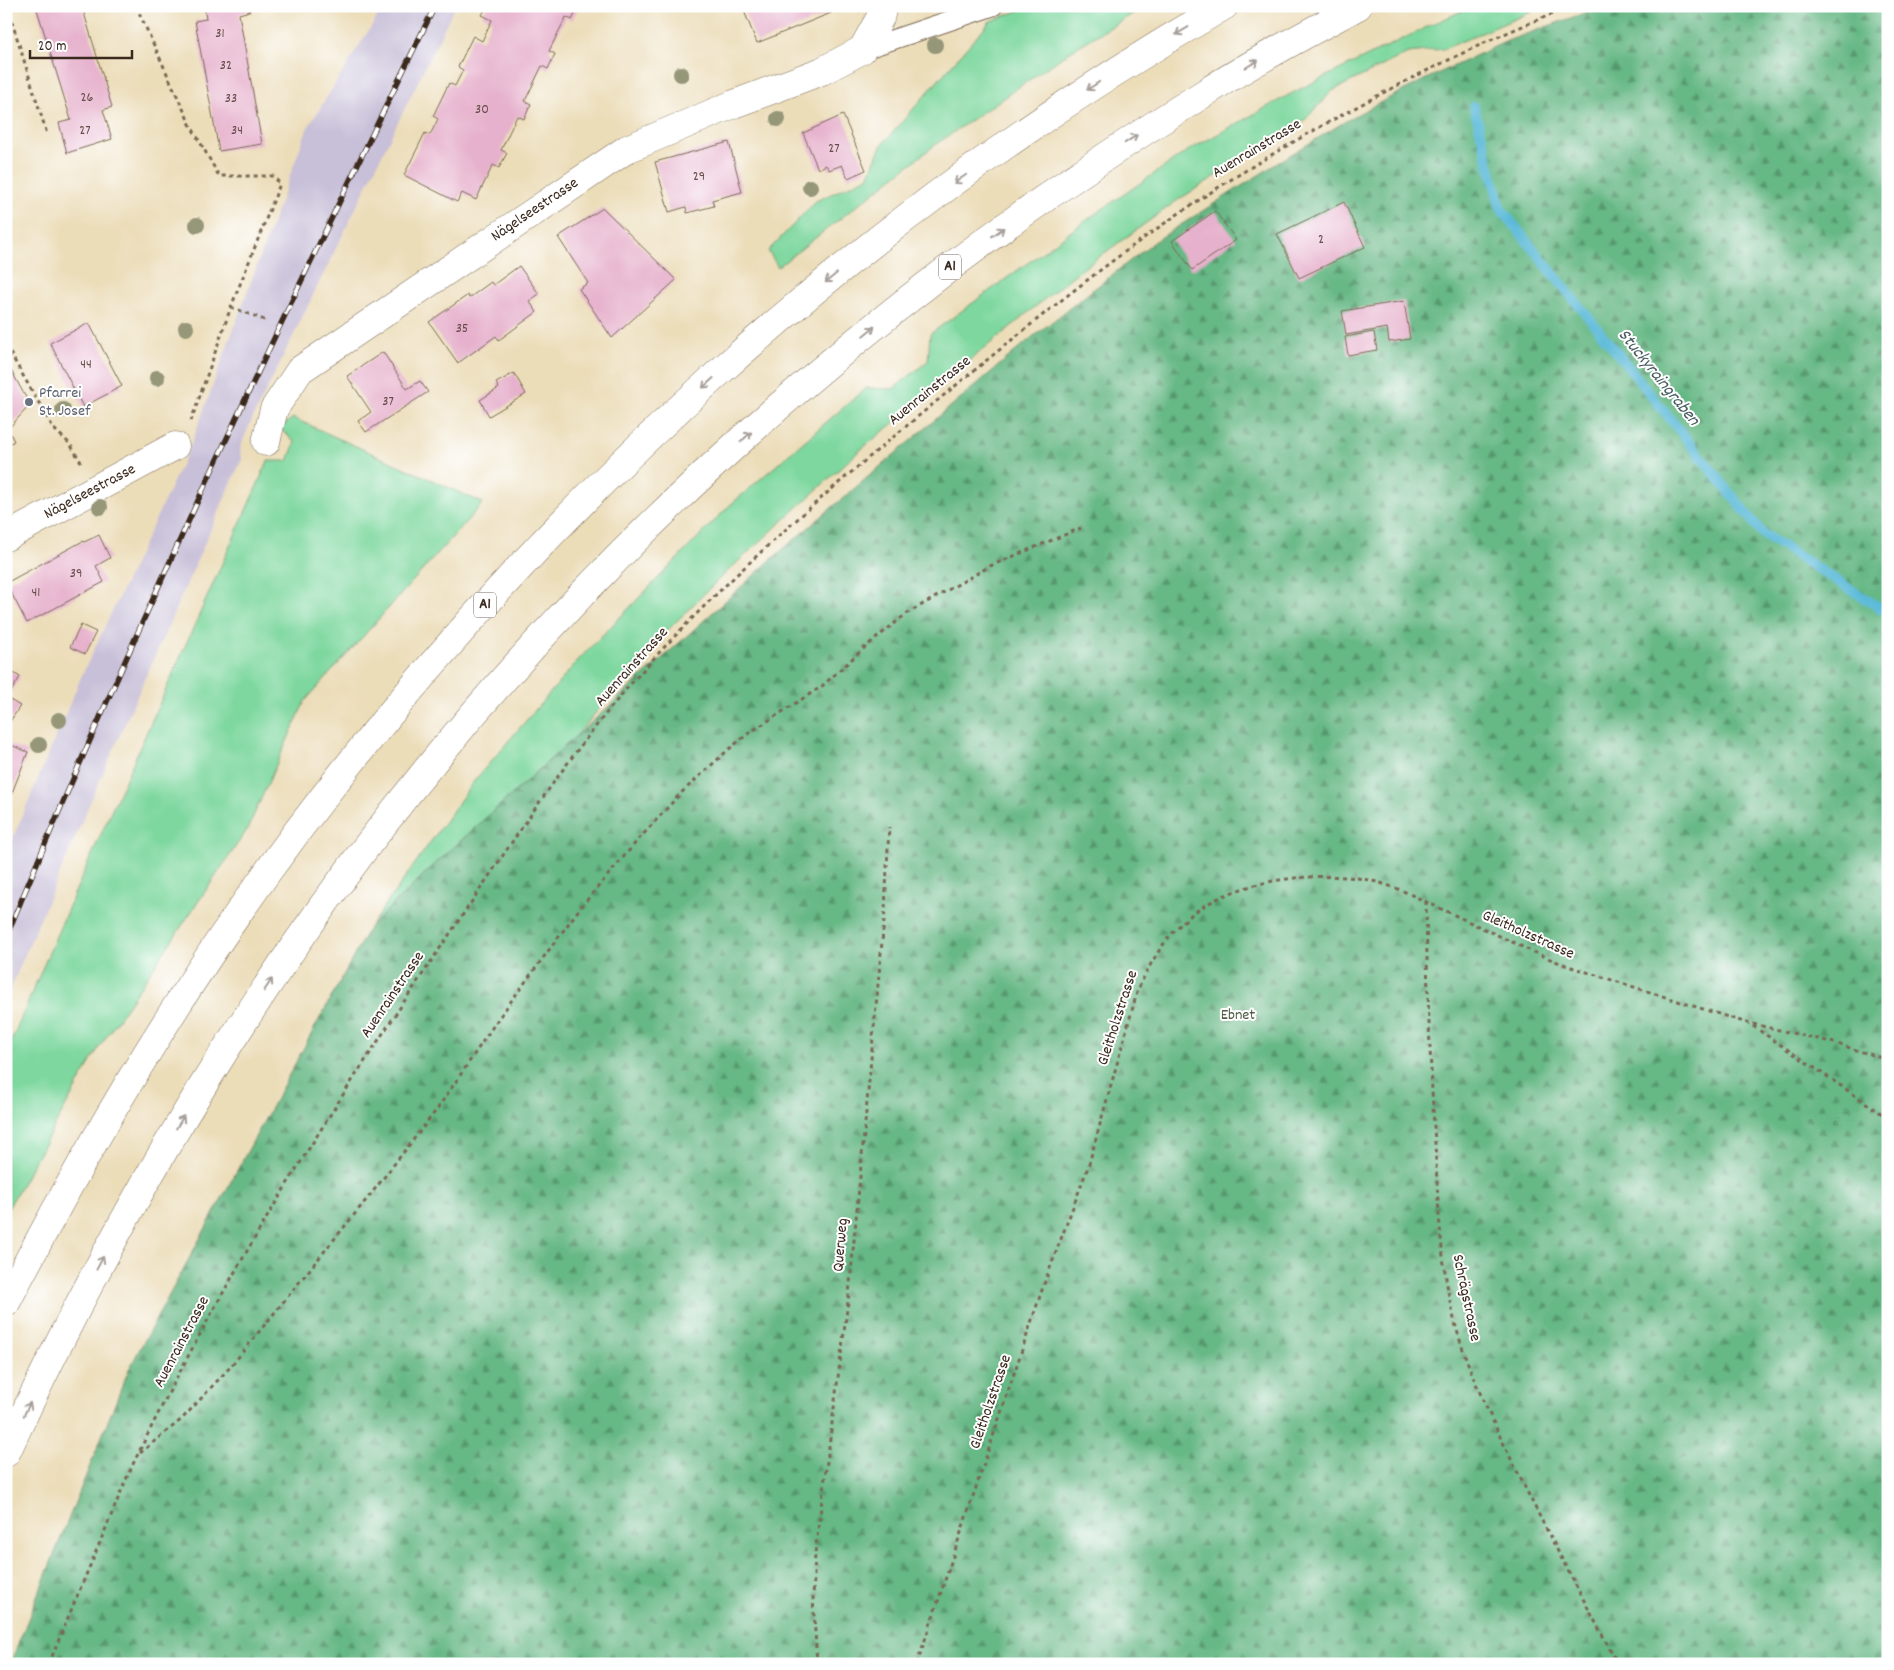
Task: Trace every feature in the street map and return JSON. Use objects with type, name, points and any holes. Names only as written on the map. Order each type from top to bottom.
[{"type":"main road","points":[[862,50],[880,18],[883,6]]},
{"type":"main road","name":"A1","points":[[6,1303],[93,1142],[190,986],[242,909],[296,834],[411,689],[535,551],[598,486],[719,373],[875,242],[950,186],[1099,82],[1224,6]]},
{"type":"main road","name":"A1","points":[[6,1453],[63,1334],[149,1174],[243,1022],[294,946],[403,801],[460,731],[582,596],[644,532],[768,416],[843,351],[915,293],[1062,186],[1136,136],[1244,69],[1358,6]]},
{"type":"main road","name":"Nägelseestrasse","points":[[266,442],[274,409],[300,370],[627,149],[734,104],[822,71],[862,50]]},
{"type":"main road","name":"Nägelseestrasse","points":[[6,538],[175,446]]},
{"type":"lane","name":"Nägelseestrasse","points":[[862,50],[992,6]]},
{"type":"path","points":[[7,6],[47,134]]},
{"type":"path","points":[[136,6],[190,124],[219,176],[273,176],[280,184],[231,307],[186,435],[175,446]]},
{"type":"path","name":"Auenrainstrasse","points":[[49,1664],[137,1454],[184,1363],[275,1203],[355,1074],[530,817],[600,722],[636,679],[764,548],[857,466],[1116,258],[1190,206],[1301,137],[1350,110],[1482,44],[1574,6]]},
{"type":"path","points":[[231,307],[267,321]]},
{"type":"path","points":[[6,346],[54,429],[70,444],[96,489]]},
{"type":"path","points":[[137,1454],[182,1419],[232,1366],[411,1144],[509,1004],[580,908],[632,846],[680,794],[749,733],[821,687],[906,614],[990,566],[1081,528]]},
{"type":"path","name":"Querweg","points":[[816,1664],[813,1599],[816,1553],[849,1294],[885,910],[889,827]]},
{"type":"path","name":"Gleitholzstrasse","points":[[917,1664],[1044,1284],[1088,1167],[1138,989],[1157,952],[1180,925],[1194,912],[1208,904],[1241,890],[1280,880],[1317,876],[1359,879],[1394,888],[1568,966],[1750,1024],[1888,1118]]},
{"type":"path","name":"Schrägstrasse","points":[[1426,901],[1427,1023],[1437,1186],[1445,1265],[1455,1323],[1487,1409],[1542,1521],[1618,1664]]},
{"type":"path","points":[[1750,1024],[1831,1042],[1888,1060]]},
{"type":"shaded area","points":[[384,6],[455,6],[249,426],[240,448],[242,459],[89,805],[6,999],[6,854],[82,675],[192,442],[307,129]]},
{"type":"green space","points":[[1032,6],[1146,6],[1074,49],[935,145],[778,267],[768,251],[816,201],[868,177],[881,146],[990,21]]},
{"type":"green space","points":[[1473,6],[1545,6],[1444,49],[1408,53],[1332,91],[1305,120],[1178,200],[1074,275],[858,452],[717,581],[650,648],[578,734],[434,865],[369,928],[474,781],[581,657],[729,506],[866,388],[893,389],[928,361],[930,334],[1095,214],[1189,150],[1296,91]]},
{"type":"green space","name":"Ebnet","points":[[1607,6],[1888,6],[1888,1664],[10,1664],[129,1369],[369,928],[434,865],[775,556],[1030,339],[1154,242],[1356,115],[1424,80],[1507,41]]},
{"type":"green space","points":[[293,418],[483,503],[305,701],[247,830],[98,1049],[6,1212],[6,1053],[76,890],[268,461],[288,461],[295,442],[279,428]]},
{"type":"building","points":[[36,6],[82,6],[112,107],[103,110],[112,139],[67,153],[59,123],[71,120]]},
{"type":"building","points":[[204,6],[249,6],[250,11],[239,14],[262,144],[219,151],[195,21],[206,19]]},
{"type":"building","points":[[487,6],[579,6],[572,20],[566,17],[549,51],[555,54],[548,69],[542,66],[525,101],[531,104],[524,119],[517,116],[501,150],[507,153],[499,168],[493,165],[476,200],[462,193],[457,202],[404,175],[425,133],[430,135],[438,119],[433,116],[449,83],[455,86],[463,70],[458,67],[473,36],[482,41],[492,20],[482,15]]},
{"type":"building","points":[[742,6],[828,6],[831,13],[757,43]]},
{"type":"building","points":[[843,115],[866,170],[848,178],[842,165],[829,170],[826,165],[818,169],[803,133]]},
{"type":"building","points":[[729,142],[742,192],[712,200],[714,206],[687,213],[686,207],[669,212],[655,162]]},
{"type":"building","points":[[1344,202],[1365,247],[1299,278],[1277,234]]},
{"type":"building","points":[[603,208],[676,280],[612,338],[579,289],[588,283],[558,237]]},
{"type":"building","points":[[1215,211],[1236,240],[1192,270],[1172,241]]},
{"type":"building","points":[[519,266],[539,294],[529,301],[537,312],[499,340],[496,336],[458,363],[429,322],[468,295],[469,298],[491,282],[493,285]]},
{"type":"building","points":[[1404,301],[1410,339],[1389,342],[1387,328],[1346,335],[1342,311]]},
{"type":"building","points":[[89,323],[122,386],[83,407],[50,343]]},
{"type":"building","points":[[1374,332],[1377,350],[1348,355],[1345,337]]},
{"type":"building","points":[[383,352],[407,389],[420,381],[428,392],[366,432],[358,421],[371,412],[347,376]]},
{"type":"building","points":[[6,361],[30,405],[8,429],[14,441],[6,446]]},
{"type":"building","points":[[514,373],[526,394],[489,416],[480,400],[499,388],[496,383]]},
{"type":"building","points":[[99,535],[110,558],[96,566],[104,582],[27,623],[6,583],[83,541]]},
{"type":"building","points":[[81,625],[96,632],[85,654],[70,647]]},
{"type":"building","points":[[6,668],[20,677],[7,698],[20,706],[6,728]]},
{"type":"building","points":[[6,743],[28,752],[6,808]]},
{"type":"waterway","name":"Stuckyraingraben","points":[[1474,107],[1501,209],[1763,534],[1888,613]]},
{"type":"railway","points":[[6,937],[159,585],[267,352],[435,6]]},
{"type":"place","name":"Pfarrei St. Josef","points":[[29,402]]}]
